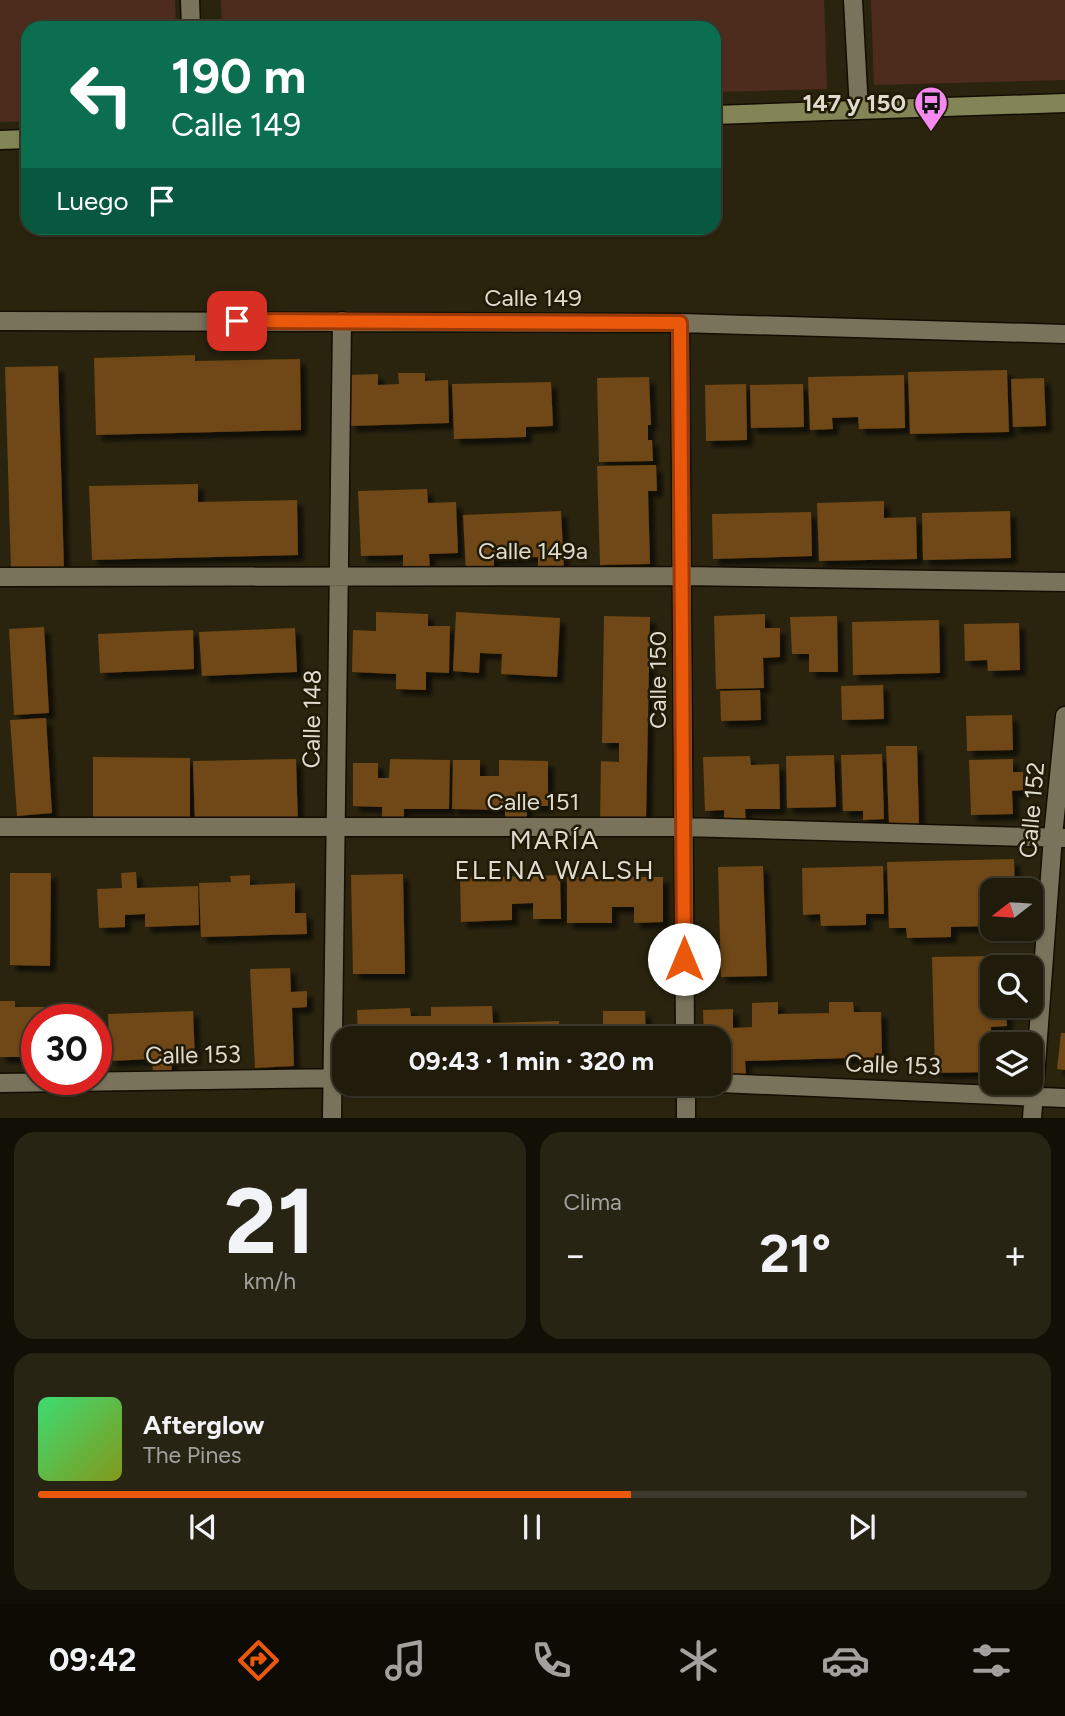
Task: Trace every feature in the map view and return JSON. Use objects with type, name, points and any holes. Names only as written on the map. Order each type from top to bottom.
[{"type":"main road","points":[[721,115],[1065,103]]},
{"type":"main road","points":[[0,140],[21,139]]},
{"type":"street","points":[[190,0],[191,21]]},
{"type":"street","points":[[853,0],[859,110]]},
{"type":"street","name":"Calle 149","points":[[0,321],[680,323],[1065,334]]},
{"type":"street","name":"Calle 148","points":[[337,1026],[335,826],[342,321]]},
{"type":"street","name":"Calle 150","points":[[680,323],[685,1026]]},
{"type":"street","name":"Calle 149a","points":[[0,577],[682,576],[1065,582]]},
{"type":"street","name":"Calle 152","points":[[1032,1118],[1059,837],[1065,716]]},
{"type":"street","name":"Calle 151","points":[[0,827],[683,827],[1059,837]]},
{"type":"street","name":"Calle 153","points":[[0,1083],[332,1078]]},
{"type":"street","name":"Calle 153","points":[[731,1083],[1065,1098]]},
{"type":"street","name":"Calle 148","points":[[332,1118],[335,1096]]},
{"type":"street","points":[[685,1096],[686,1118]]},
{"type":"shaded area","points":[[0,0],[175,0],[176,21],[21,21],[21,121],[0,122]]},
{"type":"shaded area","points":[[221,0],[824,0],[827,89],[721,92],[721,21],[222,21]]},
{"type":"shaded area","points":[[871,0],[1065,0],[1065,80],[874,85]]},
{"type":"building","points":[[195,355],[195,361],[300,359],[301,430],[96,435],[94,358]]},
{"type":"building","points":[[58,366],[64,569],[11,571],[5,367]]},
{"type":"building","points":[[1007,370],[1009,432],[910,434],[908,372]]},
{"type":"building","points":[[398,373],[425,373],[425,381],[448,380],[449,423],[350,426],[349,375],[378,374],[378,385],[399,384]]},
{"type":"building","points":[[904,375],[905,428],[859,429],[858,417],[832,418],[833,429],[810,430],[808,377]]},
{"type":"building","points":[[649,377],[651,425],[648,425],[648,440],[652,440],[653,461],[599,462],[597,378]]},
{"type":"building","points":[[1044,378],[1046,426],[1013,427],[1011,379]]},
{"type":"building","points":[[551,382],[553,426],[526,427],[526,437],[454,439],[452,384]]},
{"type":"building","points":[[746,384],[747,440],[706,441],[705,385]]},
{"type":"building","points":[[803,384],[804,427],[751,428],[750,385]]},
{"type":"building","points":[[656,465],[657,491],[648,491],[650,564],[600,565],[597,466]]},
{"type":"building","points":[[198,484],[198,502],[297,500],[298,555],[92,560],[89,486]]},
{"type":"building","points":[[427,489],[428,503],[456,502],[458,553],[429,554],[430,570],[403,571],[403,555],[361,556],[358,491]]},
{"type":"building","points":[[884,501],[884,518],[916,517],[917,559],[819,561],[817,503]]},
{"type":"building","points":[[561,511],[564,569],[538,570],[538,557],[494,559],[494,571],[466,572],[463,515]]},
{"type":"building","points":[[1010,511],[1011,558],[923,560],[922,513]]},
{"type":"building","points":[[811,512],[812,556],[713,559],[712,514]]},
{"type":"building","points":[[376,612],[428,614],[428,626],[450,626],[449,673],[426,672],[426,690],[396,689],[396,674],[352,672],[353,630],[376,631]]},
{"type":"building","points":[[456,612],[560,618],[557,677],[501,674],[502,654],[480,653],[479,673],[453,671]]},
{"type":"building","points":[[765,614],[765,628],[780,628],[780,657],[763,658],[764,688],[716,689],[714,616]]},
{"type":"building","points":[[604,616],[650,617],[646,821],[600,820],[601,761],[619,762],[619,743],[602,743]]},
{"type":"building","points":[[837,616],[838,672],[809,672],[809,654],[792,654],[790,617]]},
{"type":"building","points":[[939,620],[940,673],[853,675],[852,622]]},
{"type":"building","points":[[1019,623],[1020,670],[988,671],[987,660],[965,661],[964,624]]},
{"type":"building","points":[[44,627],[49,713],[14,715],[9,629]]},
{"type":"building","points":[[295,628],[297,672],[202,676],[199,632]]},
{"type":"building","points":[[193,630],[194,669],[100,673],[98,634]]},
{"type":"building","points":[[883,685],[884,719],[842,720],[841,686]]},
{"type":"building","points":[[760,690],[761,720],[721,721],[720,691]]},
{"type":"building","points":[[1012,715],[1013,750],[967,751],[966,716]]},
{"type":"building","points":[[46,718],[52,813],[17,816],[10,720]]},
{"type":"building","points":[[886,746],[917,746],[919,824],[889,824]]},
{"type":"building","points":[[882,754],[884,819],[863,820],[863,811],[843,811],[841,755]]},
{"type":"building","points":[[834,755],[836,807],[787,808],[786,756]]},
{"type":"building","points":[[750,756],[751,765],[779,764],[780,809],[745,809],[746,822],[724,823],[724,810],[705,811],[703,757]]},
{"type":"building","points":[[93,757],[190,758],[190,821],[93,821]]},
{"type":"building","points":[[296,759],[298,824],[195,826],[193,761]]},
{"type":"building","points":[[390,759],[450,760],[449,809],[404,809],[404,822],[382,822],[382,807],[353,806],[353,763],[378,763],[378,778],[389,778]]},
{"type":"building","points":[[1013,759],[1013,772],[1023,772],[1023,790],[1012,791],[1013,814],[971,815],[969,760]]},
{"type":"building","points":[[453,760],[480,760],[480,776],[499,776],[499,760],[548,761],[548,806],[527,806],[527,817],[505,817],[505,810],[452,809]]},
{"type":"building","points":[[1014,859],[1015,878],[980,878],[980,926],[951,927],[951,937],[907,938],[906,928],[889,928],[887,862]]},
{"type":"building","points":[[763,866],[767,976],[721,977],[718,867]]},
{"type":"building","points":[[883,866],[884,914],[866,914],[866,925],[821,926],[820,914],[803,915],[802,868]]},
{"type":"building","points":[[136,872],[137,888],[198,886],[199,925],[145,927],[145,914],[125,915],[125,927],[99,928],[97,889],[122,888],[121,873]]},
{"type":"building","points":[[10,873],[51,873],[50,966],[10,965]]},
{"type":"building","points":[[403,874],[405,974],[353,974],[351,875]]},
{"type":"building","points":[[250,875],[250,885],[295,883],[295,913],[306,913],[307,934],[201,937],[199,883],[231,882],[230,876]]},
{"type":"building","points":[[560,875],[561,919],[533,919],[533,903],[512,904],[512,920],[461,922],[460,878]]},
{"type":"building","points":[[567,877],[663,877],[663,922],[634,923],[634,907],[612,907],[612,923],[567,923]]},
{"type":"building","points":[[980,956],[980,1018],[1007,1018],[1007,1026],[991,1027],[991,1032],[980,1032],[980,1072],[935,1073],[932,957]]},
{"type":"building","points":[[290,968],[291,992],[307,991],[307,1007],[292,1008],[294,1066],[255,1068],[250,969]]},
{"type":"building","points":[[0,1001],[15,1001],[15,1007],[21,1007],[21,1057],[0,1057]]},
{"type":"building","points":[[778,1002],[778,1014],[829,1013],[829,1002],[853,1002],[854,1012],[881,1012],[882,1057],[745,1061],[746,1074],[731,1075],[731,1026],[704,1026],[703,1010],[733,1009],[733,1028],[752,1027],[752,1003]]},
{"type":"building","points":[[492,1006],[493,1023],[559,1021],[559,1026],[358,1026],[357,1010],[410,1008],[411,1016],[431,1016],[431,1007]]},
{"type":"building","points":[[193,1011],[195,1059],[171,1060],[172,1072],[153,1073],[152,1059],[112,1061],[112,1014]]},
{"type":"building","points":[[603,1011],[645,1011],[646,1026],[603,1026]]},
{"type":"building","points":[[1061,1033],[1065,1033],[1065,1070],[1057,1069]]},
{"type":"place","name":"147 y 150","points":[[931,133]]},
{"type":"district","name":"MARÍA ELENA WALSH","points":[[555,855]]},
{"type":"route","points":[[237,321],[680,323],[684,959]]}]
